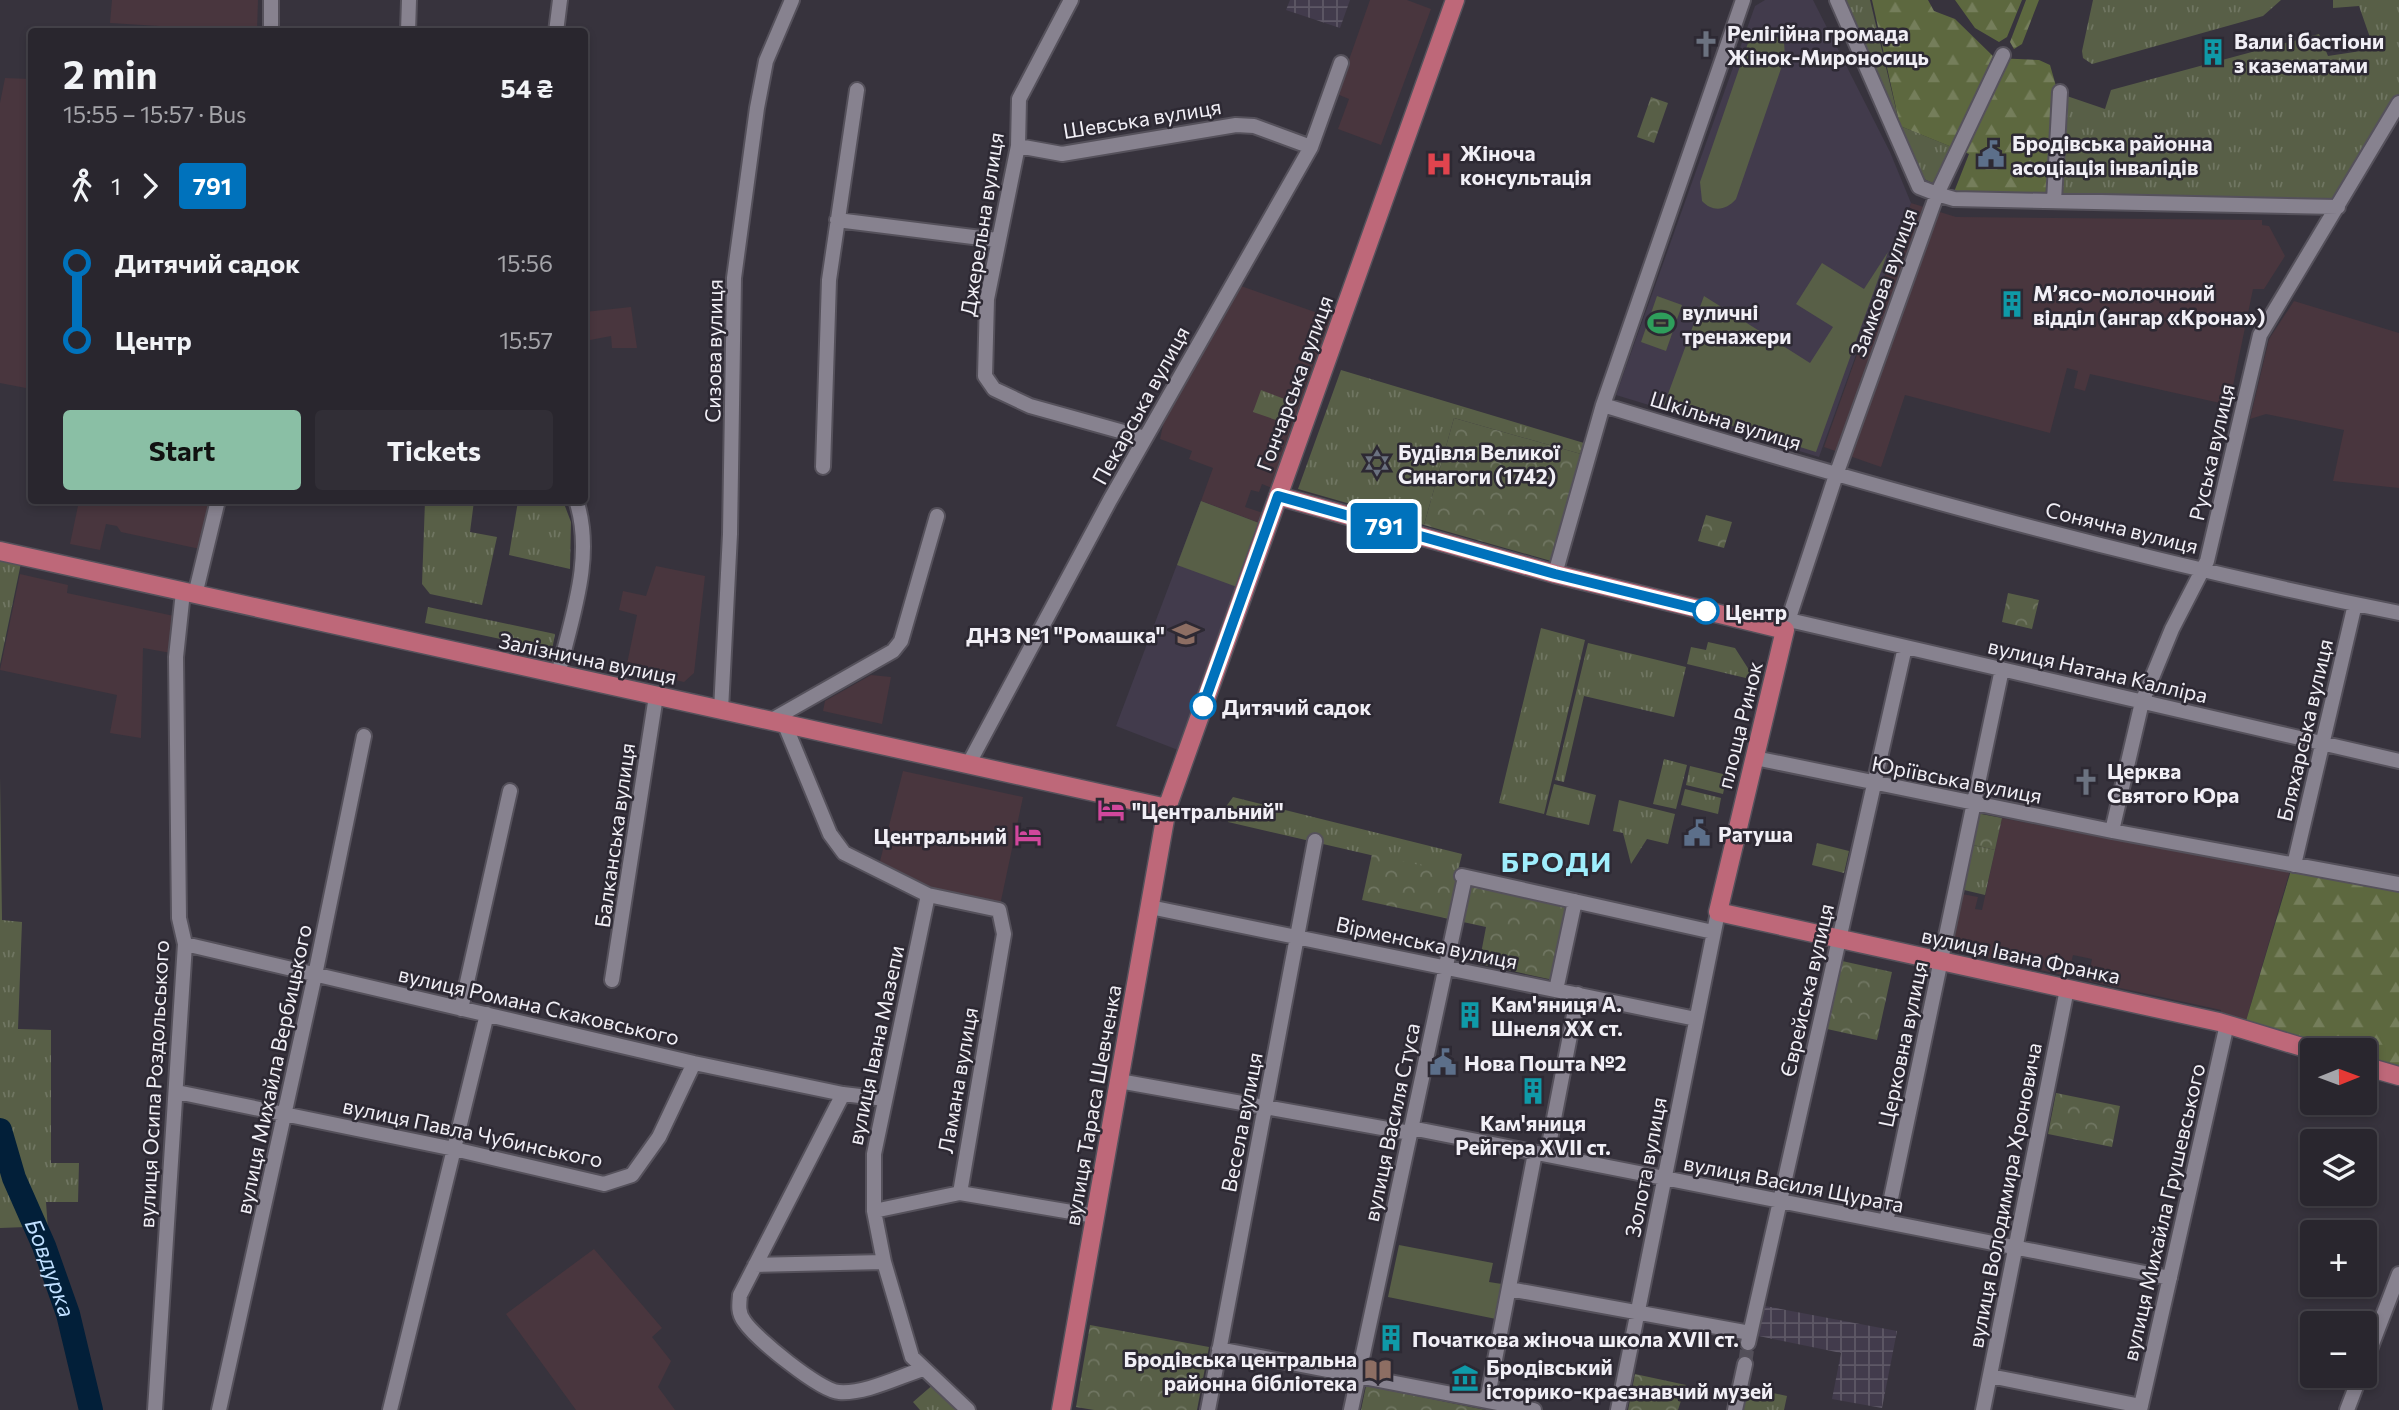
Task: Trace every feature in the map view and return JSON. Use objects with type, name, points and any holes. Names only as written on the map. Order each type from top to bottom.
[{"type":"main road","name":"Гончарська вулиця","points":[[1455,0],[1278,496],[1555,574]]},
{"type":"main road","name":"вулиця Тараса Шевченка","points":[[1061,1410],[1167,808],[1278,496]]},
{"type":"main road","name":"Залізнична вулиця","points":[[0,551],[1167,808]]},
{"type":"main road","points":[[1555,574],[1787,625]]},
{"type":"main road","name":"площа Ринок","points":[[1718,912],[1787,625]]},
{"type":"main road","name":"вулиця Івана Франка","points":[[1718,912],[2227,1024],[2300,1046]]},
{"type":"main road","points":[[2377,1070],[2399,1076]]},
{"type":"street","points":[[271,0],[271,28]]},
{"type":"street","points":[[408,28],[410,0]]},
{"type":"street","points":[[556,28],[560,0]]},
{"type":"street","name":"Сизова вулиця","points":[[721,710],[730,534],[734,278],[764,73],[792,0]]},
{"type":"street","name":"Джерельна вулиця","points":[[1071,0],[1019,99],[1018,146],[987,299],[985,376],[994,389],[1030,406],[1145,438]]},
{"type":"street","points":[[1555,574],[1603,405],[1743,0]]},
{"type":"street","name":"Замкова вулиця","points":[[1836,475],[1937,194],[1919,187],[1837,0]]},
{"type":"street","points":[[2003,54],[1937,194],[1954,199],[2338,207]]},
{"type":"street","name":"Пекарська вулиця","points":[[968,765],[1145,438],[1311,147],[1341,63]]},
{"type":"street","points":[[823,467],[829,280],[857,90]]},
{"type":"street","points":[[2054,201],[2060,92]]},
{"type":"street","name":"Руська вулиця","points":[[2112,831],[2142,702],[2172,629],[2203,569],[2260,335],[2399,103]]},
{"type":"street","name":"Шевська вулиця","points":[[1018,146],[1062,153],[1236,125],[1254,126],[1311,147]]},
{"type":"street","points":[[837,220],[997,240]]},
{"type":"street","name":"Шкільна вулиця","points":[[1603,405],[1836,475]]},
{"type":"street","name":"Сонячна вулиця","points":[[1836,475],[2203,569],[2399,613]]},
{"type":"street","name":"площа Ринок","points":[[1787,625],[1836,475]]},
{"type":"street","name":"вулиця Осипа Роздольського","points":[[155,1410],[185,944],[179,918],[176,657],[189,593],[217,504]]},
{"type":"street","points":[[558,675],[582,573],[582,520],[577,504]]},
{"type":"street","points":[[928,895],[844,853],[830,834],[778,723],[892,651],[901,641],[937,516]]},
{"type":"street","name":"Бляхарська вулиця","points":[[2294,864],[2355,604]]},
{"type":"street","name":"вулиця Натана Калліра","points":[[1787,625],[1905,647],[2399,761]]},
{"type":"street","name":"Єврейська вулиця","points":[[1637,1312],[1749,1338],[1905,647]]},
{"type":"street","name":"Церковна вулиця","points":[[1886,1222],[2002,669]]},
{"type":"street","name":"Балканська вулиця","points":[[612,980],[656,696]]},
{"type":"street","name":"вулиця Михайла Вербицького","points":[[219,1410],[315,975],[364,736]]},
{"type":"street","name":"Юріївська вулиця","points":[[1755,758],[1974,804],[2399,884]]},
{"type":"street","points":[[461,1009],[510,791]]},
{"type":"street","name":"Весела вулиця","points":[[1208,1410],[1315,841]]},
{"type":"street","name":"вулиця Василя Стуса","points":[[1351,1410],[1456,920],[1463,876],[1575,901]]},
{"type":"street","name":"вулиця Івана Мазепи","points":[[928,895],[874,1154],[874,1211],[884,1262],[912,1357],[968,1410]]},
{"type":"street","name":"Ламана вулиця","points":[[928,895],[999,910],[1004,934],[960,1193]]},
{"type":"street","points":[[1556,990],[1575,901],[1713,932]]},
{"type":"street","name":"Вірменська вулиця","points":[[1150,907],[1696,1019]]},
{"type":"street","name":"Золота вулиця","points":[[1618,1410],[1718,912]]},
{"type":"street","name":"вулиця Романа Скаковського","points":[[185,944],[694,1063],[843,1094],[885,1099]]},
{"type":"street","name":"вулиця Володимира Хроновича","points":[[1983,1410],[2067,989]]},
{"type":"street","points":[[1487,1401],[1509,1289],[1578,994]]},
{"type":"street","points":[[390,1410],[487,1014]]},
{"type":"street","name":"вулиця Михайла Грушевського","points":[[2141,1408],[2227,1024]]},
{"type":"street","name":"вулиця Павла Чубинського","points":[[177,1092],[454,1149],[604,1184],[632,1175],[659,1137],[694,1063]]},
{"type":"street","name":"вулиця Василя Щурата","points":[[1119,1081],[1541,1154],[2170,1278]]},
{"type":"street","points":[[843,1094],[740,1295],[738,1308],[743,1320],[757,1336],[826,1388],[851,1391],[923,1369]]},
{"type":"street","points":[[874,1211],[960,1193],[1095,1216]]},
{"type":"street","points":[[755,1265],[884,1262]]},
{"type":"street","points":[[2377,1332],[2398,1279]]},
{"type":"street","points":[[1509,1289],[1637,1312]]},
{"type":"street","points":[[1219,1349],[1534,1410]]},
{"type":"street","points":[[1737,1403],[1745,1364]]},
{"type":"street","points":[[1990,1376],[2141,1408]]},
{"type":"street","points":[[2347,1410],[2355,1388]]},
{"type":"shaded area","points":[[112,0],[258,0],[257,28],[159,28],[110,23]]},
{"type":"shaded area","points":[[1290,0],[1350,0],[1340,28],[1286,10]]},
{"type":"shaded area","points":[[1370,0],[1407,0],[1431,9],[1381,145],[1338,129],[1349,99],[1337,94]]},
{"type":"shaded area","points":[[1765,0],[1813,0],[1890,152],[1911,203],[1819,457],[1616,395],[1755,6]]},
{"type":"shaded area","points":[[5,78],[28,79],[28,388],[0,383],[0,103]]},
{"type":"shaded area","points":[[1911,203],[1956,217],[2262,220],[2262,225],[2269,226],[2285,256],[2264,289],[2253,289],[2229,405],[2090,374],[2085,391],[2074,388],[2078,371],[2067,368],[2050,433],[1905,395],[1881,467],[1824,447]]},
{"type":"shaded area","points":[[1241,286],[1332,318],[1272,488],[1262,484],[1259,492],[1251,490],[1245,507],[1263,513],[1259,523],[1201,501],[1213,468],[1189,459],[1192,451],[1160,439],[1164,421]]},
{"type":"shaded area","points":[[2294,301],[2399,333],[2399,488],[2333,481],[2344,430],[2266,414],[2250,419],[2269,339]]},
{"type":"shaded area","points":[[631,307],[637,348],[612,348],[611,336],[588,340],[588,312]]},
{"type":"shaded area","name":"ДНЗ №1 \"Ромашка\"","points":[[1201,501],[1259,523],[1178,750],[1116,726]]},
{"type":"shaded area","points":[[78,504],[211,504],[200,549],[121,532],[117,526],[106,524],[100,550],[70,544]]},
{"type":"shaded area","points":[[656,566],[705,576],[694,673],[684,682],[626,669],[637,615],[619,610],[623,591],[646,596]]},
{"type":"shaded area","points":[[20,574],[68,585],[67,593],[174,616],[171,653],[143,648],[141,738],[110,733],[117,695],[0,670]]},
{"type":"shaded area","points":[[871,675],[891,677],[882,724],[823,711],[825,701]]},
{"type":"shaded area","points":[[903,771],[1023,797],[999,910],[928,895],[878,869]]},
{"type":"shaded area","points":[[2002,818],[2100,837],[2111,834],[2291,867],[2246,1021],[2221,1013],[2221,1010],[2088,981],[2092,959],[2073,955],[2068,976],[1949,950],[1962,894],[1978,897],[1975,909],[1982,910]]},
{"type":"shaded area","points":[[594,1249],[662,1328],[652,1337],[671,1361],[658,1387],[675,1410],[576,1410],[506,1314]]},
{"type":"shaded area","points":[[1760,1305],[1897,1331],[1882,1408],[1832,1399],[1841,1353],[1754,1335]]},
{"type":"green space","points":[[1846,0],[1870,0],[1899,121]]},
{"type":"green space","points":[[1872,0],[1928,0],[1934,11],[1955,19],[1995,58],[2039,60],[2050,65],[2058,93],[2054,194],[1954,192],[1969,154],[1900,126]]},
{"type":"green space","points":[[1955,0],[2022,0],[2007,37],[1999,42],[1975,28]]},
{"type":"green space","points":[[2026,0],[2039,0],[2022,44],[2014,49],[2010,42]]},
{"type":"green space","points":[[2093,0],[2281,0],[2263,16],[2092,64],[2083,58],[2082,51]]},
{"type":"green space","points":[[2333,0],[2399,0],[2399,95],[2335,200],[2054,194],[2061,94],[2105,109],[2111,90],[2319,34],[2328,56],[2374,49],[2359,6],[2333,8]]},
{"type":"green space","points":[[1768,31],[1784,42],[1785,57],[1736,199],[1723,208],[1710,207],[1702,201],[1700,182],[1748,43],[1754,36]]},
{"type":"green space","points":[[1651,97],[1668,103],[1654,143],[1637,137]]},
{"type":"green space","points":[[1901,126],[1952,147],[1935,184],[1924,179]]},
{"type":"green space","points":[[1888,252],[1816,452],[1664,405],[1704,296],[1810,363],[1833,327],[1796,304],[1822,263],[1864,289]]},
{"type":"green space","name":"вуличні тренажери","points":[[1657,296],[1682,305],[1666,351],[1641,342]]},
{"type":"green space","points":[[1341,370],[1584,443],[1581,454],[1454,418],[1424,525],[1298,489]]},
{"type":"green space","points":[[1261,390],[1287,400],[1279,421],[1253,412]]},
{"type":"green space","points":[[1454,418],[1581,454],[1551,561],[1424,525]]},
{"type":"green space","points":[[1201,501],[1259,523],[1237,587],[1177,565]]},
{"type":"green space","points":[[425,504],[474,504],[470,532],[497,537],[482,605],[430,594],[422,584]]},
{"type":"green space","points":[[518,504],[564,504],[571,522],[570,569],[509,555]]},
{"type":"green space","points":[[1706,515],[1732,522],[1724,548],[1698,541]]},
{"type":"green space","points":[[0,558],[21,563],[0,664]]},
{"type":"green space","points":[[2008,593],[2039,600],[2032,629],[2002,622]]},
{"type":"green space","points":[[428,607],[555,634],[552,650],[425,623]]},
{"type":"green space","points":[[1541,628],[1585,640],[1544,814],[1499,803]]},
{"type":"green space","points":[[1708,642],[1735,648],[1751,673],[1750,679],[1687,664],[1691,647],[1706,650]]},
{"type":"green space","points":[[1588,643],[1686,667],[1674,717],[1584,696],[1564,782],[1555,780]]},
{"type":"green space","points":[[1664,759],[1687,765],[1676,809],[1653,804]]},
{"type":"green space","points":[[1690,766],[1727,775],[1723,794],[1686,785]]},
{"type":"green space","points":[[0,778],[2,920],[22,922],[18,1029],[51,1030],[51,1163],[79,1163],[78,1202],[46,1202],[49,1244],[81,1331],[97,1410],[86,1410],[69,1334],[0,1149]]},
{"type":"green space","points":[[1554,784],[1596,795],[1589,825],[1546,815]]},
{"type":"green space","points":[[1685,789],[1721,798],[1718,814],[1681,805]]},
{"type":"green space","points":[[1233,797],[1462,854],[1457,875],[1228,822],[1225,808]]},
{"type":"green space","points":[[1619,800],[1675,814],[1668,844],[1647,839],[1631,864],[1623,833],[1613,831]]},
{"type":"green space","points":[[1976,813],[2002,818],[1995,850],[1969,844]]},
{"type":"green space","points":[[1817,843],[1849,851],[1844,873],[1812,865]]},
{"type":"green space","points":[[1969,844],[1995,850],[1985,895],[1960,889]]},
{"type":"green space","points":[[1372,854],[1575,901],[1558,981],[1479,964],[1486,927],[1362,900]]},
{"type":"green space","points":[[2292,867],[2399,888],[2399,1067],[2377,1061],[2377,1038],[2302,1038],[2246,1021]]},
{"type":"green space","points":[[1842,961],[1892,972],[1877,1040],[1827,1029]]},
{"type":"green space","points":[[2056,1093],[2120,1106],[2112,1147],[2048,1134]]},
{"type":"green space","points":[[0,1157],[26,1227],[0,1228]]},
{"type":"green space","points":[[1399,1245],[1493,1263],[1489,1282],[1502,1284],[1496,1319],[1388,1297]]},
{"type":"green space","points":[[1090,1325],[1209,1347],[1197,1410],[1094,1410],[1076,1407]]},
{"type":"green space","points":[[1635,1374],[1686,1385],[1678,1410],[1628,1410]]},
{"type":"green space","points":[[935,1383],[962,1410],[920,1410],[913,1402]]},
{"type":"green space","points":[[1366,1386],[1372,1387],[1486,1410],[1361,1410]]},
{"type":"green space","points":[[1744,1387],[1787,1396],[1784,1410],[1739,1410]]},
{"type":"waterway","name":"Бовдурка","points":[[0,1130],[14,1178],[44,1246],[68,1314],[91,1410]]},
{"type":"tunnel","points":[[1745,1364],[1748,1343]]},
{"type":"bus line","name":"791","points":[[1203,706],[1278,496],[1555,574],[1706,611]]},
{"type":"place","name":"Релігійна громада Жінок-Мироносиць","points":[[1706,44]]},
{"type":"place","name":"Вали і бастіони з казематами","points":[[2213,52]]},
{"type":"place","name":"Бродівська районна асоціація інвалідів","points":[[1991,154]]},
{"type":"place","name":"Жіноча консультація","points":[[1439,164]]},
{"type":"place","name":"М’ясо-молочноий відділ (ангар «Крона»)","points":[[2012,304]]},
{"type":"place","name":"вуличні тренажери","points":[[1661,323]]},
{"type":"place","name":"Будівля Великої Синагоги (1742)","points":[[1377,463]]},
{"type":"place","name":"Центр","points":[[1706,611]]},
{"type":"place","name":"ДНЗ №1 \"Ромашка\"","points":[[1186,634]]},
{"type":"place","name":"Дитячий садок","points":[[1203,706]]},
{"type":"place","name":"Церква Святого Юра","points":[[2086,782]]},
{"type":"place","name":"\"Центральний\"","points":[[1111,810]]},
{"type":"place","name":"Ратуша","points":[[1697,833]]},
{"type":"place","name":"Центральний","points":[[1028,835]]},
{"type":"place","name":"Кам'яниця А. Шнеля XX cт.","points":[[1470,1015]]},
{"type":"place","name":"Нова Пошта №2","points":[[1443,1062]]},
{"type":"place","name":"Кам'яниця Рейгера XVII ст.","points":[[1533,1091]]},
{"type":"place","name":"Початкова жіноча школа XVII ст.","points":[[1391,1338]]},
{"type":"place","name":"Бродівська центральна районна бібліотека","points":[[1378,1370]]},
{"type":"place","name":"Бродівський історико-краєзнавчий музей","points":[[1465,1378]]},
{"type":"district","name":"БРОДИ","points":[[1557,861]]}]
